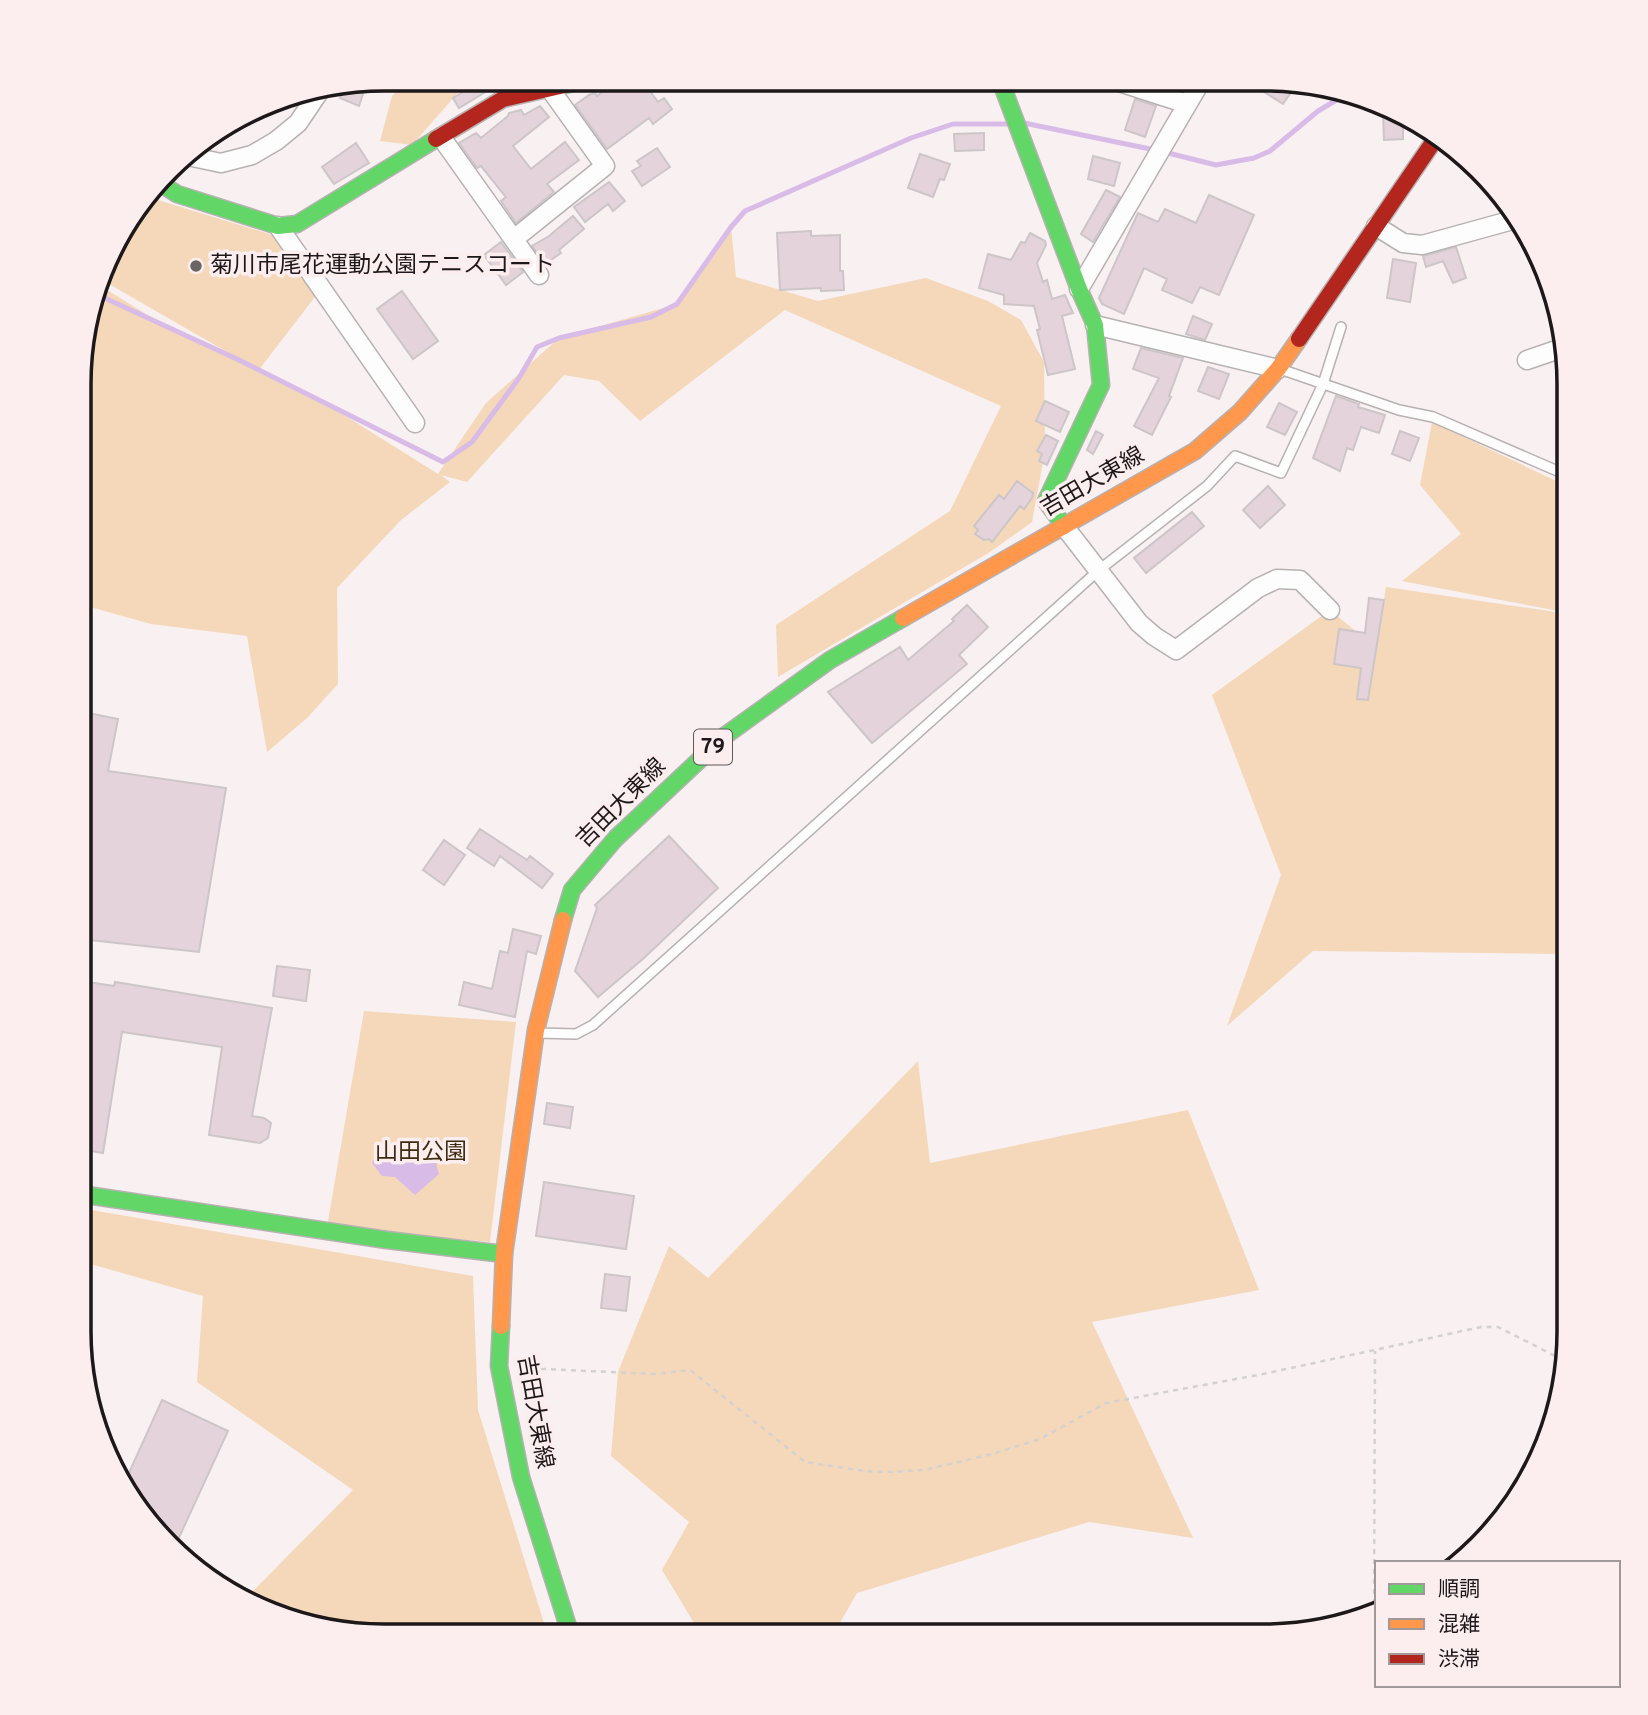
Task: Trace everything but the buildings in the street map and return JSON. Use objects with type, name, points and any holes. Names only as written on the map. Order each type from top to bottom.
[{"type":"main road","points":[[167,188],[177,194],[278,226],[297,224],[503,99],[541,91]]},
{"type":"main road","points":[[1004,91],[1095,325],[1101,385],[1046,501],[1064,526]]},
{"type":"main road","name":"吉田大東線","points":[[567,1624],[521,1477],[499,1367],[504,1254],[536,1033],[554,950],[572,890],[615,839],[726,734],[830,660],[1195,451],[1240,412],[1278,369],[1432,144]]},
{"type":"main road","points":[[91,1196],[387,1240],[504,1254]]},
{"type":"street","points":[[514,239],[605,166],[551,91]]},
{"type":"street","points":[[1147,91],[1188,104]]},
{"type":"street","points":[[1079,289],[1195,91]]},
{"type":"street","points":[[198,158],[221,163],[253,155],[298,123],[314,100]]},
{"type":"street","points":[[441,137],[539,275]]},
{"type":"street","points":[[1376,226],[1402,243],[1422,245],[1508,221]]},
{"type":"street","points":[[278,226],[415,423]]},
{"type":"street","points":[[1095,325],[1278,369]]},
{"type":"street","points":[[1527,360],[1554,351]]},
{"type":"street","points":[[1064,526],[1139,622],[1154,636],[1176,650],[1258,588],[1277,579],[1300,580],[1330,610]]},
{"type":"lane","points":[[536,1033],[576,1034],[593,1025],[1099,569],[1207,486],[1235,456],[1281,472],[1323,384],[1341,327]]},
{"type":"lane","points":[[1278,369],[1399,410],[1433,417],[1557,471]]},
{"type":"path","points":[[499,1367],[655,1374],[690,1370],[805,1462],[864,1471],[893,1472],[924,1470],[1040,1439],[1107,1403],[1263,1374],[1481,1327],[1498,1327],[1555,1356]]},
{"type":"path","points":[[1374,1603],[1375,1351]]},
{"type":"green space","points":[[397,91],[459,91],[412,145],[380,141],[392,96]]},
{"type":"green space","points":[[157,200],[276,236],[321,289],[258,371],[325,403],[438,474],[486,403],[559,338],[677,304],[731,227],[736,277],[818,301],[926,278],[988,301],[1021,320],[1044,362],[1045,451],[1032,522],[990,552],[778,677],[776,625],[950,511],[1001,406],[785,310],[640,421],[599,381],[564,375],[467,482],[441,475],[450,482],[401,520],[337,588],[338,684],[307,718],[267,752],[247,636],[151,624],[91,607],[91,384],[97,327],[107,290],[167,327],[258,370],[109,284],[130,238]]},
{"type":"green space","points":[[1432,422],[1557,481],[1557,611],[1402,581],[1461,534],[1420,485]]},
{"type":"green space","points":[[1386,587],[1557,612],[1557,954],[1313,951],[1227,1026],[1281,875],[1212,695],[1330,610],[1376,648]]},
{"type":"green space","name":"山田公園","points":[[364,1011],[516,1022],[490,1242],[327,1227]]},
{"type":"green space","points":[[918,1061],[930,1163],[1188,1110],[1259,1290],[1092,1322],[1193,1538],[1089,1522],[857,1593],[839,1624],[695,1624],[662,1570],[689,1522],[611,1456],[618,1372],[669,1246],[708,1278]]},
{"type":"green space","points":[[91,1210],[473,1276],[478,1410],[544,1624],[384,1624],[346,1621],[308,1614],[252,1592],[353,1490],[197,1382],[203,1296],[91,1264]]},
{"type":"shaded area","points":[[379,1148],[401,1159],[417,1157],[435,1160],[439,1174],[415,1195],[395,1177],[382,1176],[372,1163]]},
{"type":"waterway","points":[[1164,152],[1216,165],[1254,158],[1270,151],[1318,111],[1336,100]]},
{"type":"waterway","points":[[1024,123],[1155,150]]},
{"type":"waterway","points":[[104,298],[239,360],[443,462],[472,442],[519,378],[537,347],[559,338],[651,317],[677,304],[745,211],[911,138],[953,124],[1011,124]]},
{"type":"traffic: fast","points":[[1004,91],[1095,325],[1101,385],[1046,501],[1064,526]]},
{"type":"traffic: fast","points":[[167,188],[177,194],[278,226],[297,224],[436,139]]},
{"type":"traffic: fast","points":[[563,920],[572,890],[615,839],[726,735],[830,660],[903,618]]},
{"type":"traffic: fast","points":[[91,1196],[387,1240],[504,1254]]},
{"type":"traffic: fast","points":[[501,1326],[499,1366],[521,1477],[567,1624]]},
{"type":"traffic: slow","points":[[903,618],[1195,451],[1240,412],[1278,369],[1299,339]]},
{"type":"traffic: slow","points":[[501,1326],[504,1254],[536,1030],[563,920]]},
{"type":"traffic: jam","points":[[436,139],[503,99],[538,91]]},
{"type":"traffic: jam","points":[[1299,339],[1432,144]]},
{"type":"place","name":"菊川市尾花運動公園テニスコート","points":[[196,266]]}]
